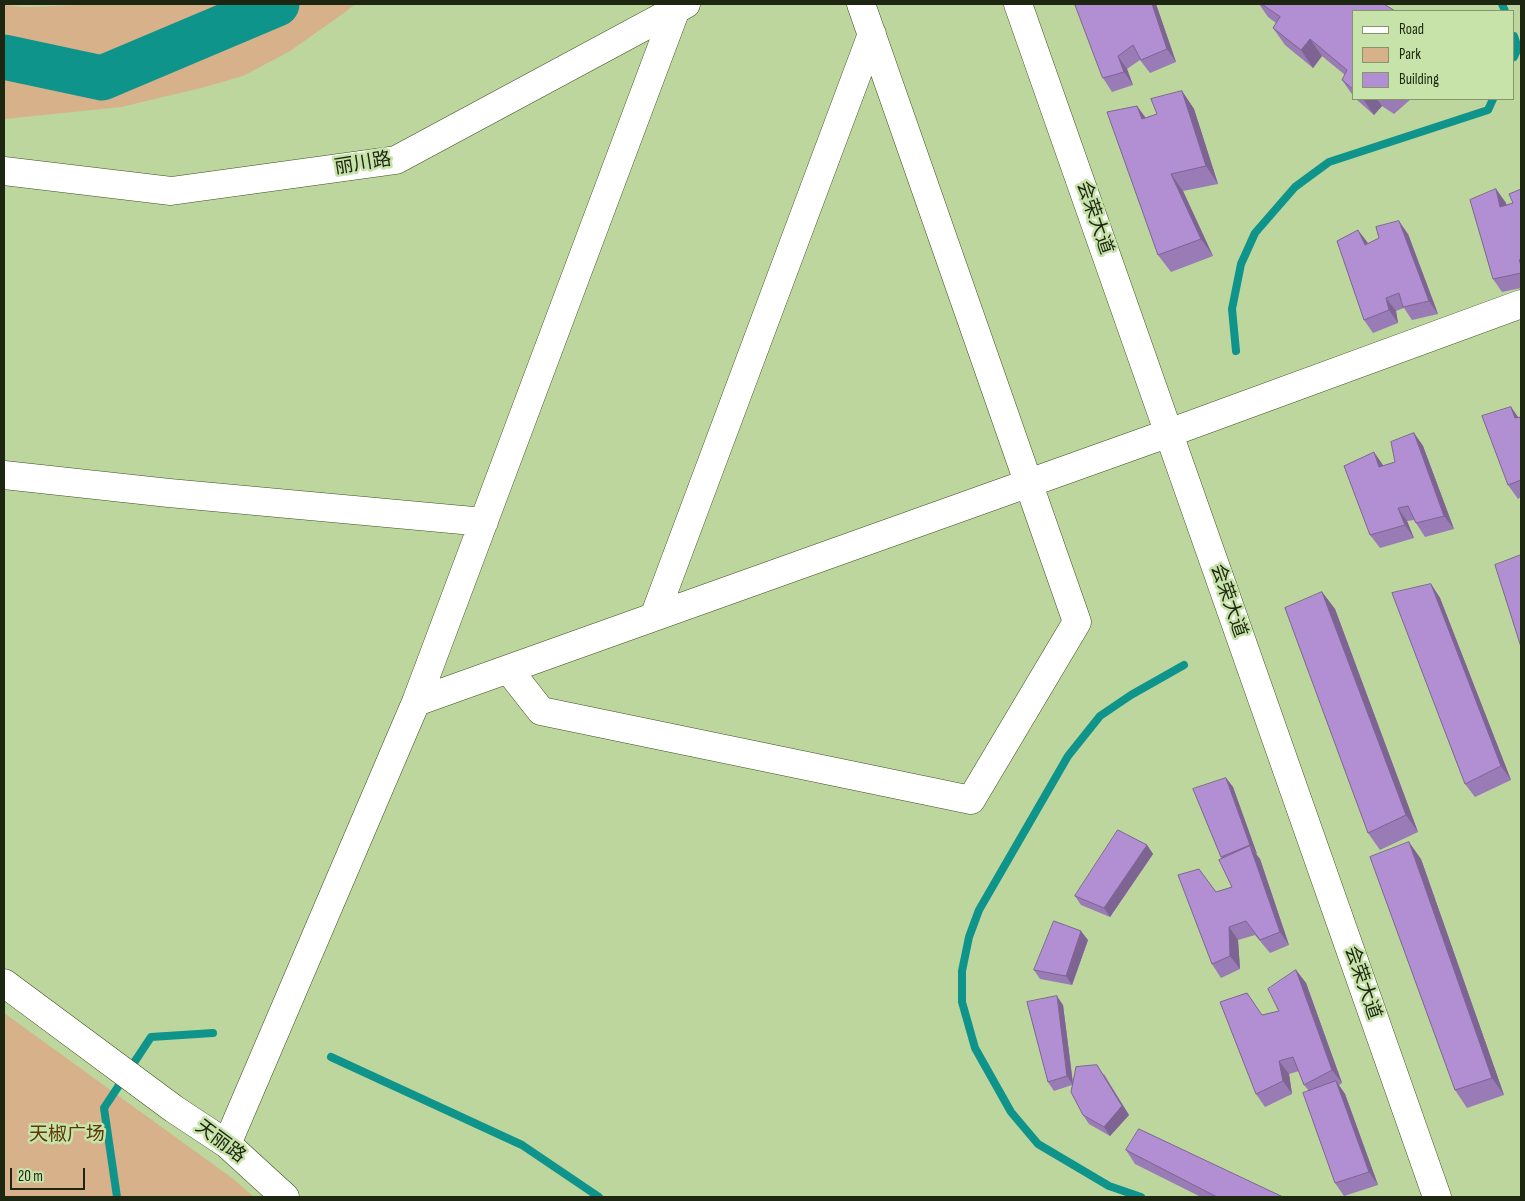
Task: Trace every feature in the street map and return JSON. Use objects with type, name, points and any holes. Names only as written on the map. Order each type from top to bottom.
[{"type":"street","points":[[508,669],[541,712],[971,800],[1077,622],[861,4]]},
{"type":"street","name":"会荣大道","points":[[1018,4],[1437,1197]]},
{"type":"street","points":[[227,1144],[416,702],[678,5]]},
{"type":"street","name":"丽川路","points":[[4,171],[171,191],[396,160],[678,5]]},
{"type":"street","points":[[654,617],[872,34]]},
{"type":"street","points":[[416,702],[1029,484],[1521,304]]},
{"type":"street","points":[[4,475],[169,493],[484,522]]},
{"type":"street","name":"天丽路","points":[[4,983],[151,1092],[227,1144],[285,1197]]},
{"type":"green space","points":[[112,4],[355,4],[290,51],[243,76],[121,107],[4,119],[4,5],[25,7]]},
{"type":"green space","name":"天椒广场","points":[[4,1013],[232,1178],[254,1197],[4,1197]]},
{"type":"building","points":[[1075,4],[1152,4],[1167,49],[1141,60],[1133,45],[1118,56],[1124,72],[1103,78]]},
{"type":"building","points":[[1262,4],[1384,4],[1393,10],[1352,10],[1352,88],[1342,80],[1347,70],[1310,39],[1301,50],[1273,28],[1280,17]]},
{"type":"building","points":[[1182,91],[1206,166],[1171,174],[1201,239],[1158,255],[1107,112],[1137,106],[1142,119],[1157,114],[1151,99]]},
{"type":"building","points":[[1496,189],[1500,207],[1513,203],[1509,194],[1521,189],[1521,259],[1519,260],[1521,273],[1493,279],[1470,200]]},
{"type":"building","points":[[1399,221],[1429,301],[1403,307],[1399,293],[1386,298],[1389,310],[1364,320],[1337,241],[1358,230],[1365,245],[1379,238],[1376,227]]},
{"type":"building","points":[[1511,407],[1515,418],[1521,417],[1521,480],[1508,485],[1482,416]]},
{"type":"building","points":[[1414,433],[1444,516],[1416,523],[1408,506],[1398,508],[1405,525],[1370,535],[1344,466],[1374,452],[1379,467],[1395,462],[1391,442]]},
{"type":"building","points":[[1521,555],[1521,647],[1495,565]]},
{"type":"building","points":[[1431,584],[1501,766],[1465,784],[1392,593]]},
{"type":"building","points":[[1322,592],[1406,815],[1368,833],[1285,608]]},
{"type":"building","points":[[1226,778],[1250,845],[1221,857],[1193,789]]},
{"type":"building","points":[[1118,830],[1147,845],[1104,908],[1075,896]]},
{"type":"building","points":[[1409,842],[1492,1078],[1455,1090],[1370,857]]},
{"type":"building","points":[[1250,846],[1280,932],[1260,940],[1246,921],[1229,927],[1230,956],[1212,964],[1178,875],[1199,869],[1216,892],[1232,887],[1219,860]]},
{"type":"building","points":[[1054,921],[1081,931],[1066,976],[1034,970]]},
{"type":"building","points":[[1296,970],[1332,1070],[1304,1085],[1293,1057],[1279,1061],[1283,1081],[1256,1094],[1220,1002],[1247,993],[1262,1015],[1279,1011],[1268,989]]},
{"type":"building","points":[[1057,996],[1067,1076],[1048,1082],[1027,1002]]},
{"type":"building","points":[[1097,1065],[1122,1106],[1104,1127],[1083,1115],[1071,1092],[1076,1067]]},
{"type":"building","points":[[1336,1081],[1369,1172],[1335,1183],[1303,1093]]},
{"type":"building","points":[[1139,1129],[1283,1197],[1217,1197],[1126,1150]]},
{"type":"waterway","points":[[4,57],[102,78],[277,4]]},
{"type":"waterway","points":[[1502,4],[1505,10]]},
{"type":"waterway","points":[[1515,39],[1518,48],[1515,55]]},
{"type":"waterway","points":[[1236,351],[1232,309],[1241,264],[1255,233],[1295,187],[1329,162],[1488,110],[1493,100]]},
{"type":"waterway","points":[[1141,1197],[1109,1186],[1038,1144],[1011,1112],[975,1048],[962,1002],[962,971],[969,937],[979,910],[1068,756],[1100,716],[1131,695],[1184,665]]},
{"type":"waterway","points":[[117,1197],[104,1108],[151,1037],[213,1033]]},
{"type":"waterway","points":[[331,1057],[522,1145],[599,1197]]}]
